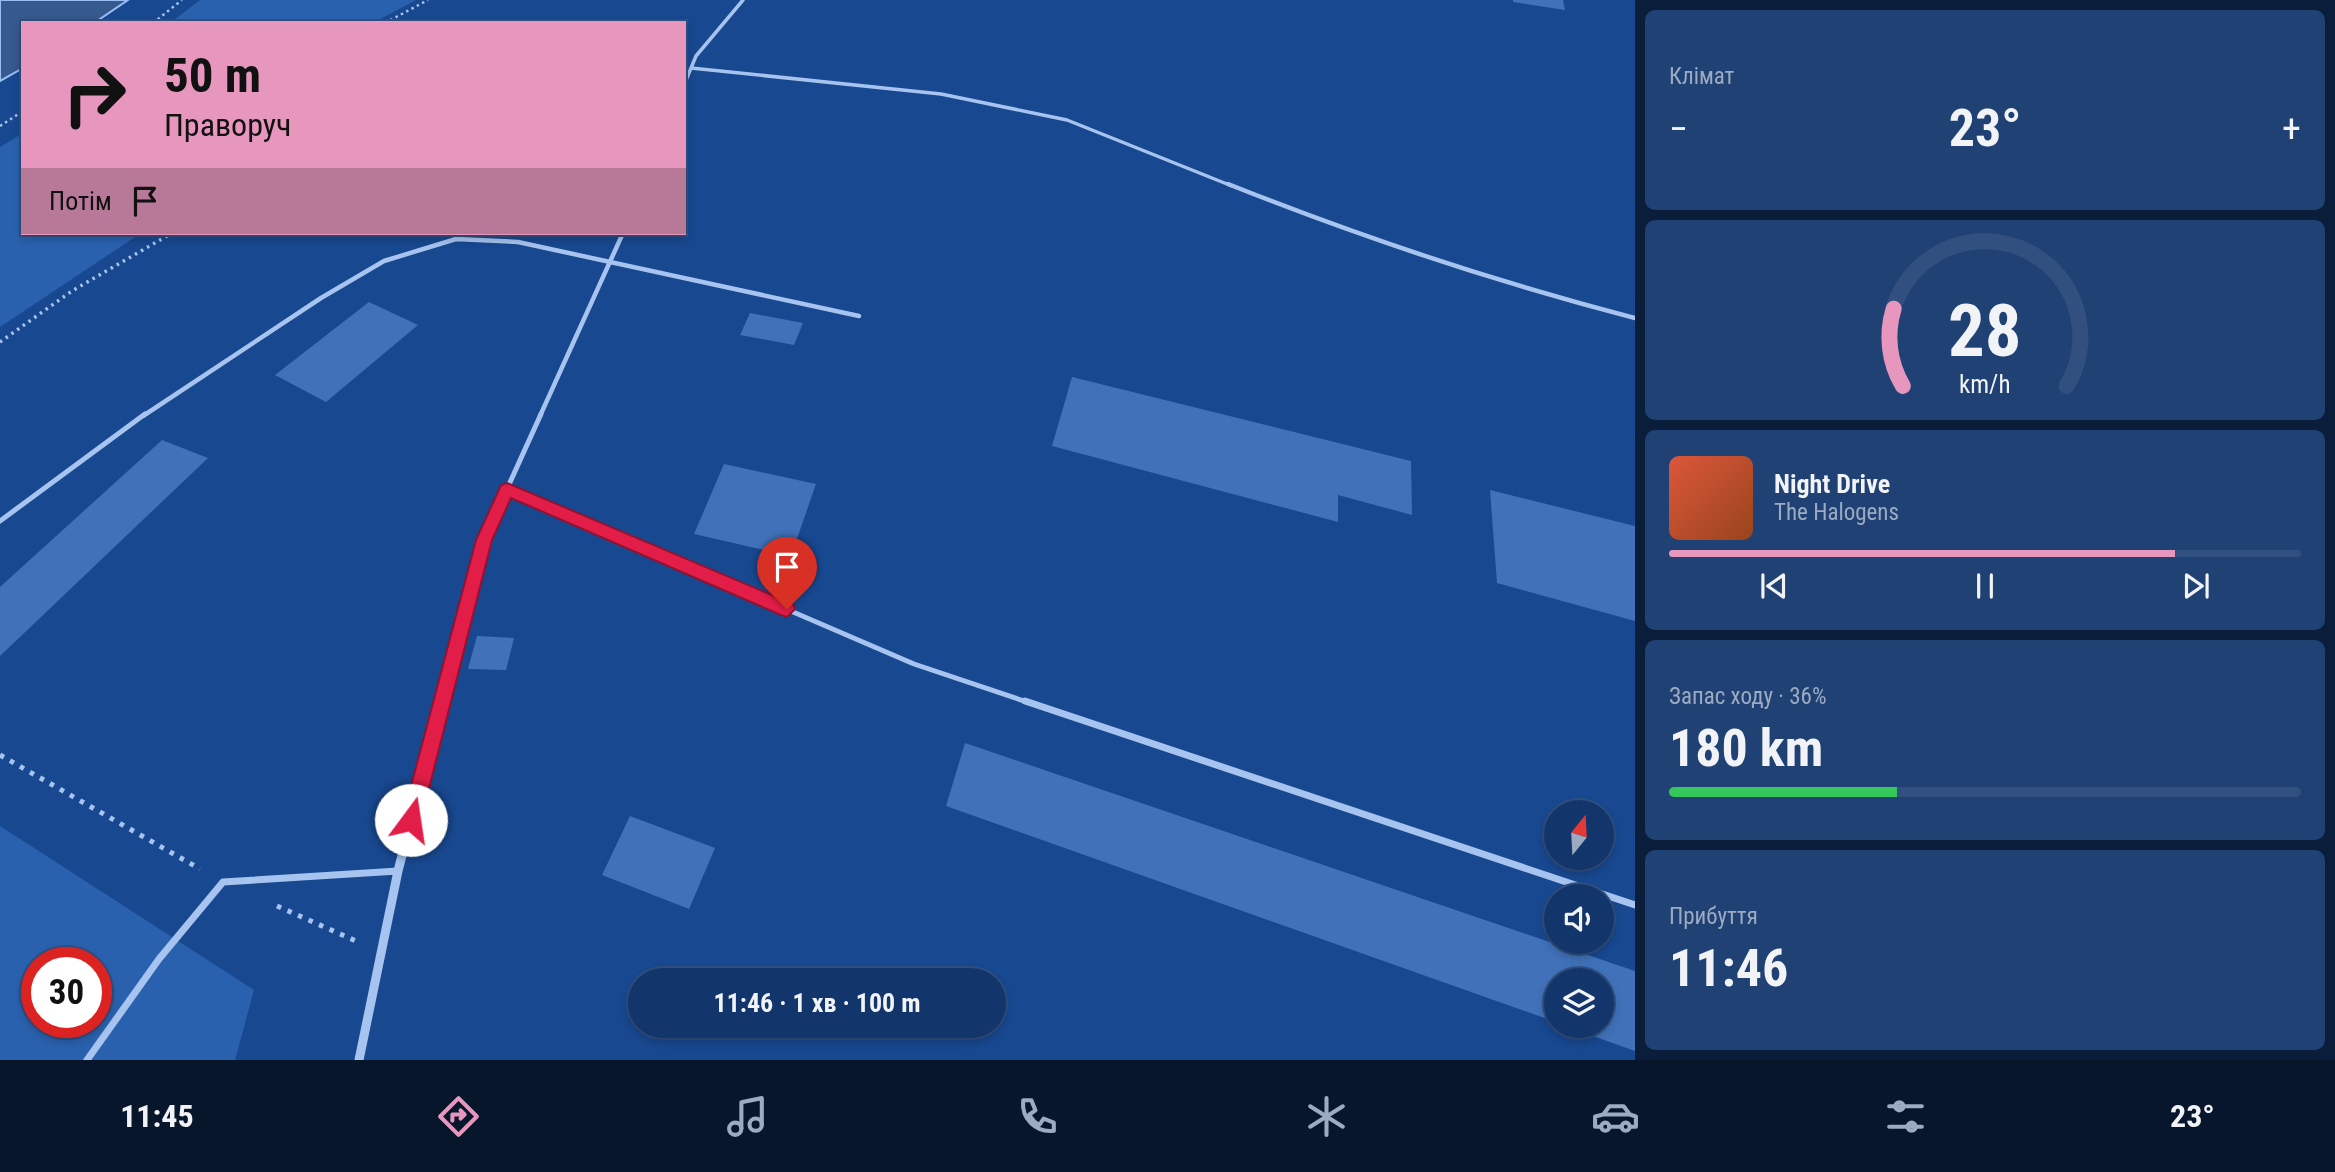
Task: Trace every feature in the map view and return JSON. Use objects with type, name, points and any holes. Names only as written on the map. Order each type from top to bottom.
[{"type":"street","points":[[359,1060],[398,870],[484,540],[507,489]]},
{"type":"lane","points":[[686,80],[696,56],[743,0]]},
{"type":"lane","points":[[691,68],[941,94],[1067,120],[1352,233],[1553,296],[1635,318]]},
{"type":"lane","points":[[622,235],[507,489],[914,664],[1635,905]]},
{"type":"lane","points":[[0,521],[155,407],[321,298],[384,261],[456,239],[518,242],[859,316]]},
{"type":"lane","points":[[87,1060],[159,959],[223,882],[398,870]]},
{"type":"path","points":[[156,21],[182,0]]},
{"type":"path","points":[[389,21],[428,0]]},
{"type":"path","points":[[0,126],[21,112]]},
{"type":"path","points":[[0,342],[72,291],[169,235]]},
{"type":"path","points":[[0,755],[223,882]]},
{"type":"path","points":[[272,904],[382,953]]},
{"type":"shaded area","points":[[0,0],[128,0],[97,21],[21,21],[21,69],[0,81]]},
{"type":"shaded area","points":[[200,0],[416,0],[377,21],[173,21]]},
{"type":"shaded area","points":[[21,134],[21,235],[138,235],[0,327],[0,147]]},
{"type":"shaded area","points":[[0,826],[254,990],[235,1060],[0,1060]]},
{"type":"building","points":[[1563,0],[1565,10],[1513,2]]},
{"type":"building","points":[[369,302],[418,325],[326,402],[275,375]]},
{"type":"building","points":[[750,313],[803,323],[794,345],[740,335]]},
{"type":"building","points":[[1072,377],[1411,461],[1412,515],[1338,495],[1338,522],[1052,446]]},
{"type":"building","points":[[162,440],[208,458],[0,656],[0,587]]},
{"type":"building","points":[[724,464],[816,484],[791,556],[694,534]]},
{"type":"building","points":[[1490,490],[1635,526],[1635,621],[1497,583]]},
{"type":"building","points":[[477,636],[514,638],[506,670],[468,669]]},
{"type":"building","points":[[965,743],[1544,940],[1544,954],[1585,954],[1635,971],[1635,1051],[1599,1038],[1614,1038],[1614,968],[1544,968],[1544,1018],[946,806]]},
{"type":"building","points":[[630,816],[715,848],[689,909],[602,875]]},
{"type":"route","points":[[411,820],[484,540],[507,489],[787,609]]}]
